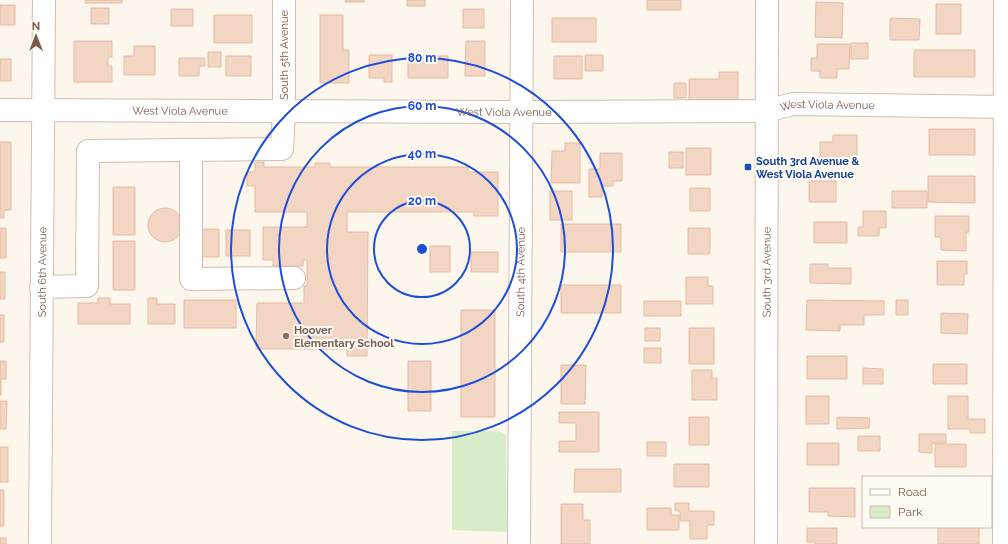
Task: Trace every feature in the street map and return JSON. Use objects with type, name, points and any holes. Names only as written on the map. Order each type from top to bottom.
[{"type":"street","name":"South 6th Avenue","points":[[40,544],[44,0]]},
{"type":"street","name":"South 5th Avenue","points":[[191,150],[282,149],[284,111],[284,0]]},
{"type":"street","name":"South 4th Avenue","points":[[519,544],[522,0]]},
{"type":"street","name":"South 3rd Avenue","points":[[766,544],[767,0]]},
{"type":"street","points":[[1004,544],[1005,0]]},
{"type":"street","name":"West Viola Avenue","points":[[0,110],[522,112],[766,111],[793,104],[1006,107]]},
{"type":"street","points":[[41,286],[87,286],[88,151],[191,150],[192,279],[294,278]]},
{"type":"green space","points":[[452,431],[498,431],[506,435],[507,532],[452,530]]},
{"type":"building","points":[[85,0],[122,0],[122,3],[85,3]]},
{"type":"building","points":[[345,0],[364,0],[364,2],[345,2]]},
{"type":"building","points":[[407,0],[425,0],[425,6],[407,6]]},
{"type":"building","points":[[647,0],[681,0],[681,10],[647,10]]},
{"type":"building","points":[[816,2],[843,3],[842,38],[815,37]]},
{"type":"building","points":[[936,4],[961,4],[961,34],[936,34]]},
{"type":"building","points":[[0,5],[15,5],[15,25],[0,25]]},
{"type":"building","points":[[91,8],[109,8],[109,24],[91,24]]},
{"type":"building","points":[[171,9],[193,9],[193,26],[171,26]]},
{"type":"building","points":[[463,9],[484,9],[484,28],[463,28]]},
{"type":"building","points":[[214,15],[252,15],[252,43],[214,43]]},
{"type":"building","points":[[320,15],[343,15],[343,50],[349,50],[349,83],[320,83]]},
{"type":"building","points":[[552,18],[596,18],[596,42],[552,42]]},
{"type":"building","points":[[890,18],[920,19],[919,40],[890,40]]},
{"type":"building","points":[[74,41],[112,41],[112,57],[108,57],[108,66],[112,66],[112,82],[74,82]]},
{"type":"building","points":[[466,41],[485,41],[485,76],[465,76]]},
{"type":"building","points":[[851,43],[868,43],[868,59],[851,59]]},
{"type":"building","points":[[817,44],[850,44],[849,69],[837,69],[837,78],[820,78],[820,71],[811,71],[811,58],[817,58]]},
{"type":"building","points":[[134,46],[155,46],[155,75],[124,75],[124,56],[134,56]]},
{"type":"building","points":[[914,50],[975,50],[975,77],[914,77]]},
{"type":"building","points":[[208,52],[221,52],[221,67],[208,67]]},
{"type":"building","points":[[369,55],[392,55],[392,82],[384,82],[384,78],[369,78]]},
{"type":"building","points":[[585,55],[603,55],[603,71],[585,71]]},
{"type":"building","points":[[226,56],[251,56],[251,76],[226,76]]},
{"type":"building","points":[[408,56],[448,56],[448,78],[408,78]]},
{"type":"building","points":[[554,56],[582,56],[582,79],[554,79]]},
{"type":"building","points":[[179,58],[205,58],[205,66],[199,66],[199,76],[179,76]]},
{"type":"building","points":[[0,59],[11,59],[11,81],[0,81]]},
{"type":"building","points":[[719,72],[738,72],[738,100],[689,100],[689,79],[719,79]]},
{"type":"building","points":[[674,83],[686,83],[686,98],[674,98]]},
{"type":"building","points":[[929,129],[975,129],[975,155],[929,155]]},
{"type":"building","points":[[833,135],[857,135],[857,164],[820,164],[820,142],[833,142]]},
{"type":"building","points":[[0,142],[11,142],[11,210],[4,210],[4,218],[0,218]]},
{"type":"building","points":[[565,143],[580,143],[580,183],[551,183],[552,151],[565,151]]},
{"type":"building","points":[[686,148],[711,148],[711,175],[686,175]]},
{"type":"building","points":[[669,152],[683,152],[683,168],[669,168]]},
{"type":"building","points":[[600,153],[622,153],[622,181],[613,181],[613,186],[602,186],[602,197],[589,197],[589,169],[600,169]]},
{"type":"building","points":[[255,162],[264,162],[264,167],[315,167],[315,163],[330,163],[330,167],[468,167],[468,172],[498,172],[498,216],[474,216],[474,212],[347,212],[347,232],[368,232],[367,356],[347,356],[347,349],[256,349],[257,303],[304,303],[304,286],[307,286],[307,260],[303,260],[303,266],[273,266],[273,260],[263,260],[263,227],[307,227],[307,212],[255,212],[255,186],[247,186],[247,172],[255,172]]},
{"type":"building","points":[[928,176],[975,176],[975,203],[928,202]]},
{"type":"building","points":[[809,181],[836,181],[836,202],[809,202]]},
{"type":"building","points":[[113,187],[135,187],[135,235],[113,235]]},
{"type":"building","points":[[690,188],[710,188],[710,211],[690,211]]},
{"type":"building","points":[[550,191],[572,191],[572,220],[550,220]]},
{"type":"building","points":[[892,191],[927,191],[927,208],[892,208]]},
{"type":"building","points":[[162,208],[168,208],[172,209],[179,215],[182,225],[181,232],[175,239],[168,242],[162,242],[158,241],[151,235],[148,228],[148,222],[149,218],[155,211]]},
{"type":"building","points":[[863,211],[886,211],[886,228],[879,228],[879,236],[858,236],[858,227],[863,227]]},
{"type":"building","points":[[935,216],[969,216],[969,232],[966,232],[966,251],[941,250],[941,237],[935,237]]},
{"type":"building","points":[[814,222],[847,222],[847,243],[814,243]]},
{"type":"building","points":[[561,224],[621,224],[621,252],[561,252]]},
{"type":"building","points":[[0,228],[6,228],[6,258],[0,258]]},
{"type":"building","points":[[688,228],[710,228],[710,254],[688,254]]},
{"type":"building","points":[[198,229],[219,229],[219,257],[198,257]]},
{"type":"building","points":[[226,230],[250,230],[250,256],[226,256]]},
{"type":"building","points":[[113,241],[135,241],[135,290],[113,290]]},
{"type":"building","points":[[430,246],[450,246],[450,272],[430,272]]},
{"type":"building","points":[[471,252],[498,252],[498,272],[471,272]]},
{"type":"building","points":[[937,261],[967,261],[967,274],[964,274],[964,285],[937,285]]},
{"type":"building","points":[[810,264],[828,264],[828,268],[851,268],[851,284],[810,283]]},
{"type":"building","points":[[0,272],[5,272],[5,299],[0,299]]},
{"type":"building","points":[[686,277],[708,277],[708,286],[713,286],[713,304],[686,304]]},
{"type":"building","points":[[561,285],[621,285],[621,313],[561,313]]},
{"type":"building","points":[[98,298],[110,298],[110,304],[130,304],[130,324],[78,324],[78,303],[98,303]]},
{"type":"building","points":[[148,298],[157,298],[157,304],[175,304],[175,324],[148,324]]},
{"type":"building","points":[[184,300],[236,300],[236,328],[184,328]]},
{"type":"building","points":[[807,300],[884,301],[884,315],[864,315],[864,325],[840,325],[840,331],[806,330]]},
{"type":"building","points":[[896,300],[908,300],[908,315],[896,315]]},
{"type":"building","points":[[644,301],[681,301],[681,316],[644,316]]},
{"type":"building","points":[[461,310],[495,310],[495,417],[461,417]]},
{"type":"building","points":[[941,313],[968,314],[967,334],[941,333]]},
{"type":"building","points":[[0,315],[4,315],[4,342],[0,342]]},
{"type":"building","points":[[645,328],[660,328],[660,341],[645,341]]},
{"type":"building","points":[[689,328],[714,328],[714,364],[689,364]]},
{"type":"building","points":[[644,348],[661,348],[661,363],[644,363]]},
{"type":"building","points":[[807,356],[847,356],[847,379],[807,379]]},
{"type":"building","points":[[0,361],[6,361],[6,379],[1,379],[1,395],[0,395]]},
{"type":"building","points":[[408,361],[431,361],[431,411],[408,411]]},
{"type":"building","points":[[933,364],[967,364],[967,384],[933,384]]},
{"type":"building","points":[[561,365],[586,365],[585,404],[561,404]]},
{"type":"building","points":[[863,368],[883,369],[883,384],[863,384]]},
{"type":"building","points":[[692,370],[712,370],[712,378],[717,378],[717,400],[692,400]]},
{"type":"building","points":[[806,396],[829,396],[829,424],[806,424]]},
{"type":"building","points":[[948,396],[968,396],[968,419],[985,419],[985,433],[970,433],[970,429],[948,429]]},
{"type":"building","points":[[0,401],[7,401],[6,429],[0,429]]},
{"type":"building","points":[[559,412],[599,412],[599,452],[559,452],[559,441],[576,441],[576,423],[559,423]]},
{"type":"building","points":[[689,417],[709,417],[709,445],[689,445]]},
{"type":"building","points":[[837,417],[870,418],[869,428],[837,429]]},
{"type":"building","points":[[919,434],[946,434],[946,443],[932,443],[932,453],[919,452]]},
{"type":"building","points":[[858,436],[880,436],[880,451],[858,451]]},
{"type":"building","points":[[647,442],[666,442],[666,456],[647,456]]},
{"type":"building","points":[[807,443],[839,443],[839,465],[807,465]]},
{"type":"building","points":[[935,444],[966,444],[966,467],[935,467]]},
{"type":"building","points":[[0,447],[8,447],[8,482],[0,482]]},
{"type":"building","points":[[674,464],[709,464],[709,487],[674,487]]},
{"type":"building","points":[[575,469],[621,469],[621,492],[574,492]]},
{"type":"building","points":[[809,488],[855,488],[855,517],[828,516],[828,512],[809,512]]},
{"type":"building","points":[[0,490],[4,490],[4,526],[0,526]]},
{"type":"building","points":[[675,503],[689,503],[689,511],[714,511],[714,525],[707,525],[707,539],[690,539],[690,521],[680,521],[680,511],[675,511]]},
{"type":"building","points":[[561,504],[583,504],[583,520],[590,520],[590,544],[561,544]]},
{"type":"building","points":[[647,508],[671,508],[671,515],[679,515],[679,530],[647,530]]},
{"type":"building","points":[[807,528],[837,528],[837,544],[815,544],[815,542],[807,542]]},
{"type":"building","points":[[938,528],[979,528],[979,544],[938,544]]},
{"type":"building","points":[[0,538],[6,538],[6,544],[0,544]]},
{"type":"place","name":"South 3rd Avenue & West Viola Avenue","points":[[748,167]]},
{"type":"place","name":"Hoover Elementary School","points":[[286,336]]}]
